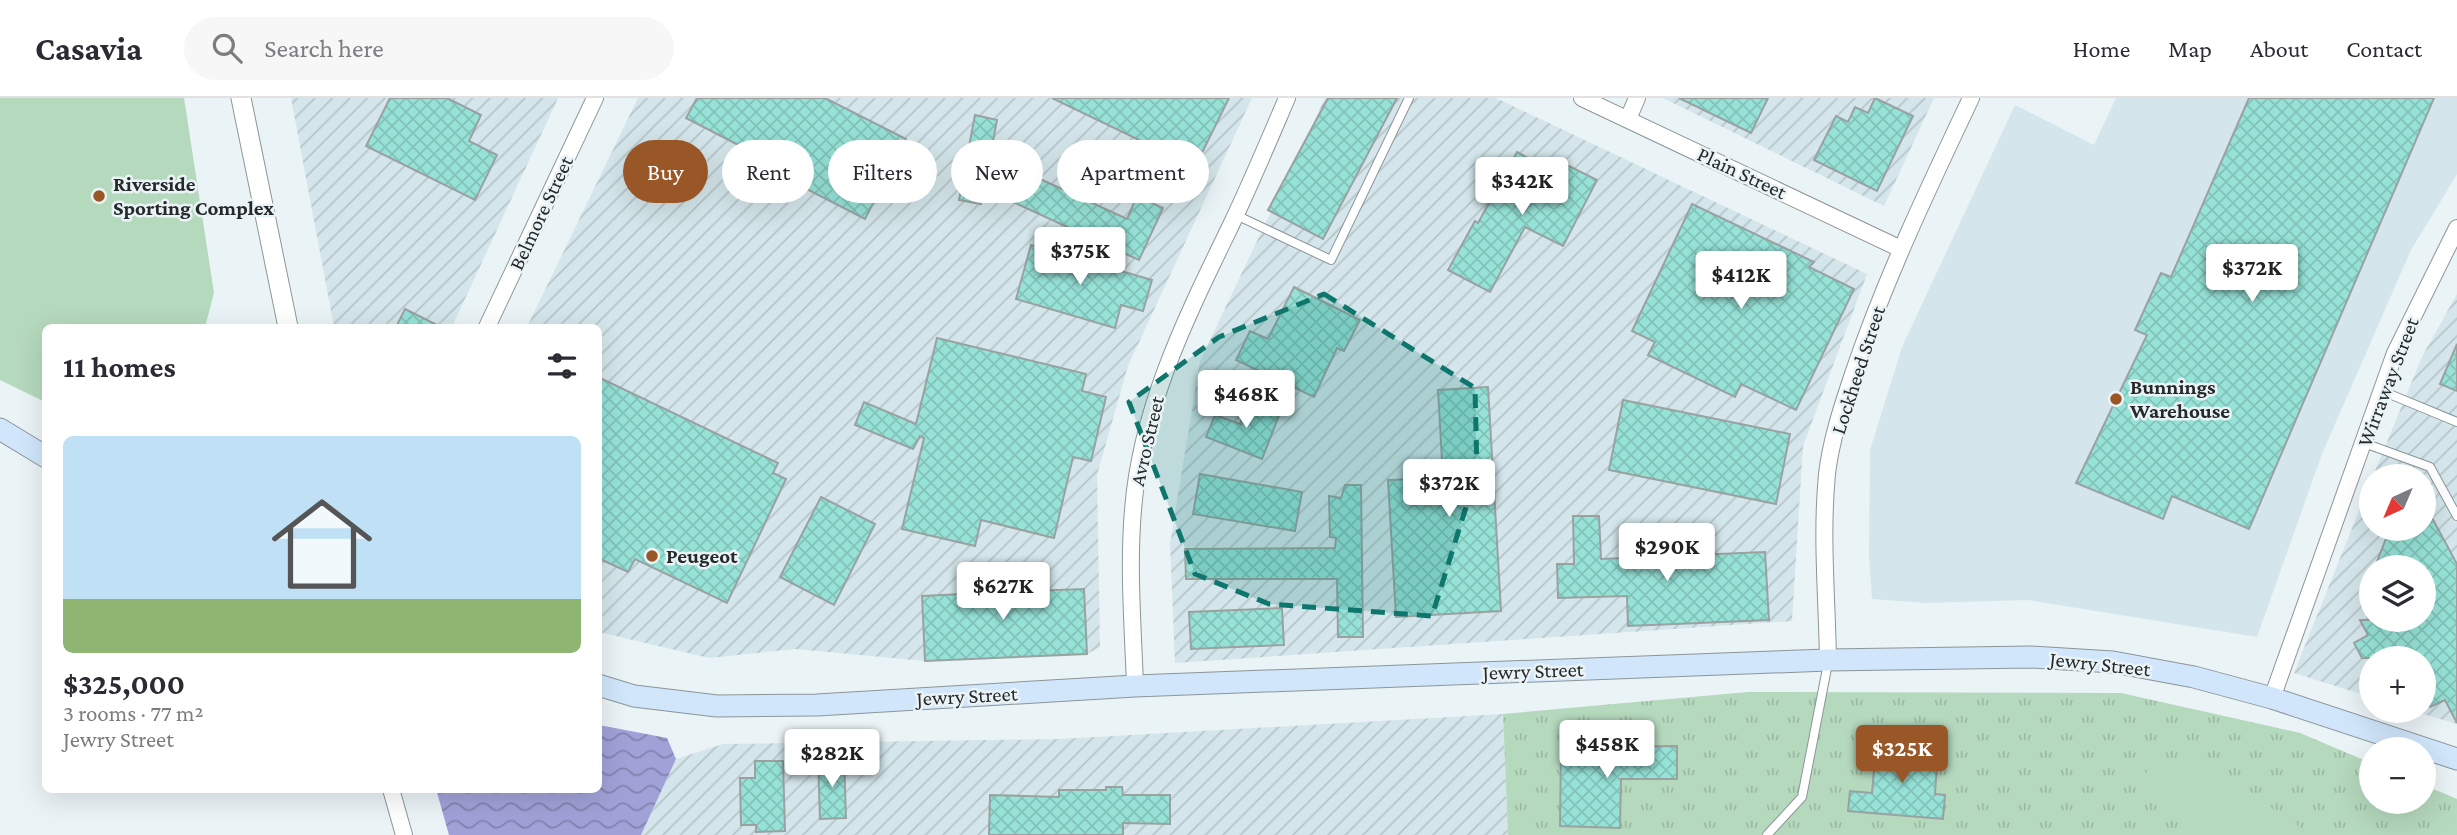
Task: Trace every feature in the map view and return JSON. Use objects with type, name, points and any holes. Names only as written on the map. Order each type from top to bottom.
[{"type":"main road","points":[[0,429],[42,455]]},
{"type":"main road","name":"Jewry Street","points":[[602,686],[634,696],[716,706],[817,705],[1135,686],[1828,660],[1978,657],[2113,662],[2194,677],[2272,698],[2457,759]]},
{"type":"street","points":[[240,98],[287,324]]},
{"type":"street","name":"Belmore Street","points":[[488,324],[595,98]]},
{"type":"street","name":"Avro Street","points":[[1135,686],[1133,510],[1155,398],[1177,337],[1236,215],[1287,98]]},
{"type":"street","name":"Plain Street","points":[[1582,98],[1901,248]]},
{"type":"street","points":[[1628,119],[1637,98]]},
{"type":"street","name":"Lockheed Street","points":[[1828,660],[1824,544],[1827,472],[1840,414],[1863,344],[1901,248],[1971,98]]},
{"type":"street","name":"Wirraway Street","points":[[2272,698],[2395,354],[2457,228]]},
{"type":"street","points":[[392,793],[404,835]]},
{"type":"lane","points":[[1236,215],[1331,260],[1409,98]]},
{"type":"lane","points":[[2382,391],[2457,422]]},
{"type":"lane","points":[[2364,443],[2430,467],[2457,516]]},
{"type":"lane","points":[[1767,835],[1802,797],[1828,660]]},
{"type":"highlighted area","points":[[1324,294],[1475,388],[1477,472],[1432,616],[1269,604],[1195,574],[1129,402],[1219,337]]},
{"type":"shaded area","points":[[291,98],[558,98],[453,324],[333,324]]},
{"type":"shaded area","points":[[638,98],[1252,98],[1209,191],[1209,140],[1057,140],[1057,203],[1203,203],[1128,366],[1097,475],[1100,647],[1087,654],[925,661],[796,649],[709,658],[602,633],[602,324],[528,324]]},
{"type":"shaded area","points":[[1325,98],[1496,98],[1867,274],[1803,446],[1792,621],[1175,663],[1170,544],[1200,361]]},
{"type":"shaded area","points":[[1663,98],[1934,98],[1884,206]]},
{"type":"shaded area","name":"Bunnings Warehouse","points":[[2116,98],[2457,98],[2457,174],[2411,250],[2322,454],[2257,637],[2028,600],[1925,603],[1872,599],[1869,556],[1870,450],[1902,347],[2015,105],[2094,145]]},
{"type":"shaded area","points":[[2457,294],[2457,724],[2436,718],[2436,646],[2359,646],[2359,693],[2294,673],[2359,511],[2359,541],[2436,541],[2436,464],[2378,464],[2422,357]]},
{"type":"shaded area","points":[[1503,714],[1508,835],[641,835],[676,759],[723,744],[1060,739]]},
{"type":"green space","name":"Riverside Sporting Complex","points":[[0,98],[184,98],[214,293],[206,324],[42,324],[42,401],[0,380]]},
{"type":"green space","points":[[1748,692],[2121,693],[2300,733],[2359,758],[2359,814],[2436,814],[2436,790],[2457,799],[2457,835],[1508,835],[1503,714]]},
{"type":"green space","points":[[2154,759],[2203,762],[2312,835],[2221,835],[2139,785]]},
{"type":"water","points":[[602,726],[667,738],[676,759],[641,835],[449,835],[437,793],[602,793]]},
{"type":"building","points":[[390,98],[447,98],[481,115],[469,141],[497,155],[475,200],[366,146]]},
{"type":"building","points":[[697,98],[825,98],[906,139],[828,140],[828,200],[814,193],[814,140],[729,140],[686,118]]},
{"type":"building","points":[[1052,98],[1229,98],[1208,140],[1139,140]]},
{"type":"building","points":[[1328,98],[1397,98],[1323,239],[1268,210]]},
{"type":"building","points":[[1679,98],[1768,98],[1751,133]]},
{"type":"building","points":[[1875,98],[1913,116],[1877,191],[1814,160],[1836,116],[1848,122],[1855,107],[1868,113]]},
{"type":"building","name":"Bunnings Warehouse","points":[[2249,98],[2434,98],[2249,529],[2172,496],[2163,519],[2076,483],[2147,335],[2135,330],[2161,273],[2171,277]]},
{"type":"building","points":[[975,115],[997,120],[993,140],[970,140]]},
{"type":"building","points":[[1517,152],[1557,174],[1563,163],[1597,180],[1563,246],[1525,227],[1490,292],[1448,270],[1475,221],[1478,223]]},
{"type":"building","points":[[1043,180],[1057,187],[1057,203],[1092,203],[1127,219],[1134,203],[1152,203],[1163,208],[1139,260],[1015,203],[1043,203]]},
{"type":"building","points":[[834,203],[873,203],[865,219]]},
{"type":"building","points":[[1692,204],[1814,262],[1809,267],[1854,289],[1796,410],[1741,384],[1735,397],[1648,355],[1655,342],[1632,331]]},
{"type":"building","points":[[1031,245],[1152,280],[1143,311],[1121,305],[1115,328],[1016,299]]},
{"type":"building","points":[[1294,287],[1360,320],[1344,351],[1337,348],[1314,397],[1236,360],[1250,331],[1268,339]]},
{"type":"building","points":[[405,309],[435,324],[398,324]]},
{"type":"building","points":[[937,338],[1086,374],[1082,391],[1106,397],[1091,461],[1073,457],[1054,538],[981,520],[975,546],[902,529],[924,438],[920,436],[913,449],[855,425],[864,402],[916,424]]},
{"type":"building","points":[[2457,344],[2457,391],[2440,384]]},
{"type":"building","points":[[602,379],[778,463],[773,473],[786,479],[727,603],[635,559],[628,572],[602,560]]},
{"type":"building","points":[[1488,387],[1501,611],[1396,617],[1388,480],[1443,478],[1438,390]]},
{"type":"building","points":[[1249,400],[1280,413],[1262,459],[1206,437],[1215,415],[1240,424]]},
{"type":"building","points":[[1623,400],[1790,434],[1776,504],[1609,470]]},
{"type":"building","points":[[1200,474],[1302,492],[1295,531],[1193,514]]},
{"type":"building","points":[[1345,485],[1361,485],[1363,637],[1338,637],[1337,579],[1186,579],[1185,549],[1335,548],[1336,538],[1330,537],[1329,496],[1341,498]]},
{"type":"building","points":[[821,497],[875,524],[834,605],[780,577]]},
{"type":"building","points":[[1573,516],[1599,516],[1601,559],[1765,552],[1769,620],[1628,626],[1627,596],[1558,598],[1557,564],[1574,564]]},
{"type":"building","points":[[2436,525],[2457,564],[2457,723],[2445,700],[2436,704],[2436,646],[2359,646],[2359,652],[2354,643],[2368,635],[2366,632],[2436,632],[2436,555],[2380,555],[2385,541],[2436,541]]},
{"type":"building","points":[[1003,572],[1004,592],[1084,589],[1087,654],[925,661],[922,596],[963,594],[962,573]]},
{"type":"building","points":[[1282,608],[1284,645],[1191,649],[1189,612]]},
{"type":"building","points":[[1677,746],[1677,779],[1621,779],[1620,828],[1560,826],[1561,747]]},
{"type":"building","points":[[1876,746],[1938,751],[1935,794],[1945,795],[1943,819],[1848,811],[1850,791],[1872,793]]},
{"type":"building","points":[[844,759],[846,818],[820,819],[818,760]]},
{"type":"building","points":[[755,761],[783,761],[785,831],[756,832],[756,825],[741,825],[740,778],[755,778]]},
{"type":"building","points":[[1106,787],[1122,787],[1123,795],[1170,795],[1170,824],[1123,823],[1123,835],[989,835],[990,795],[1059,797],[1059,790],[1106,790]]},
{"type":"place","name":"Riverside Sporting Complex","points":[[99,196]]},
{"type":"place","name":"Bunnings Warehouse","points":[[2116,399]]},
{"type":"place","name":"Peugeot","points":[[652,556]]}]
